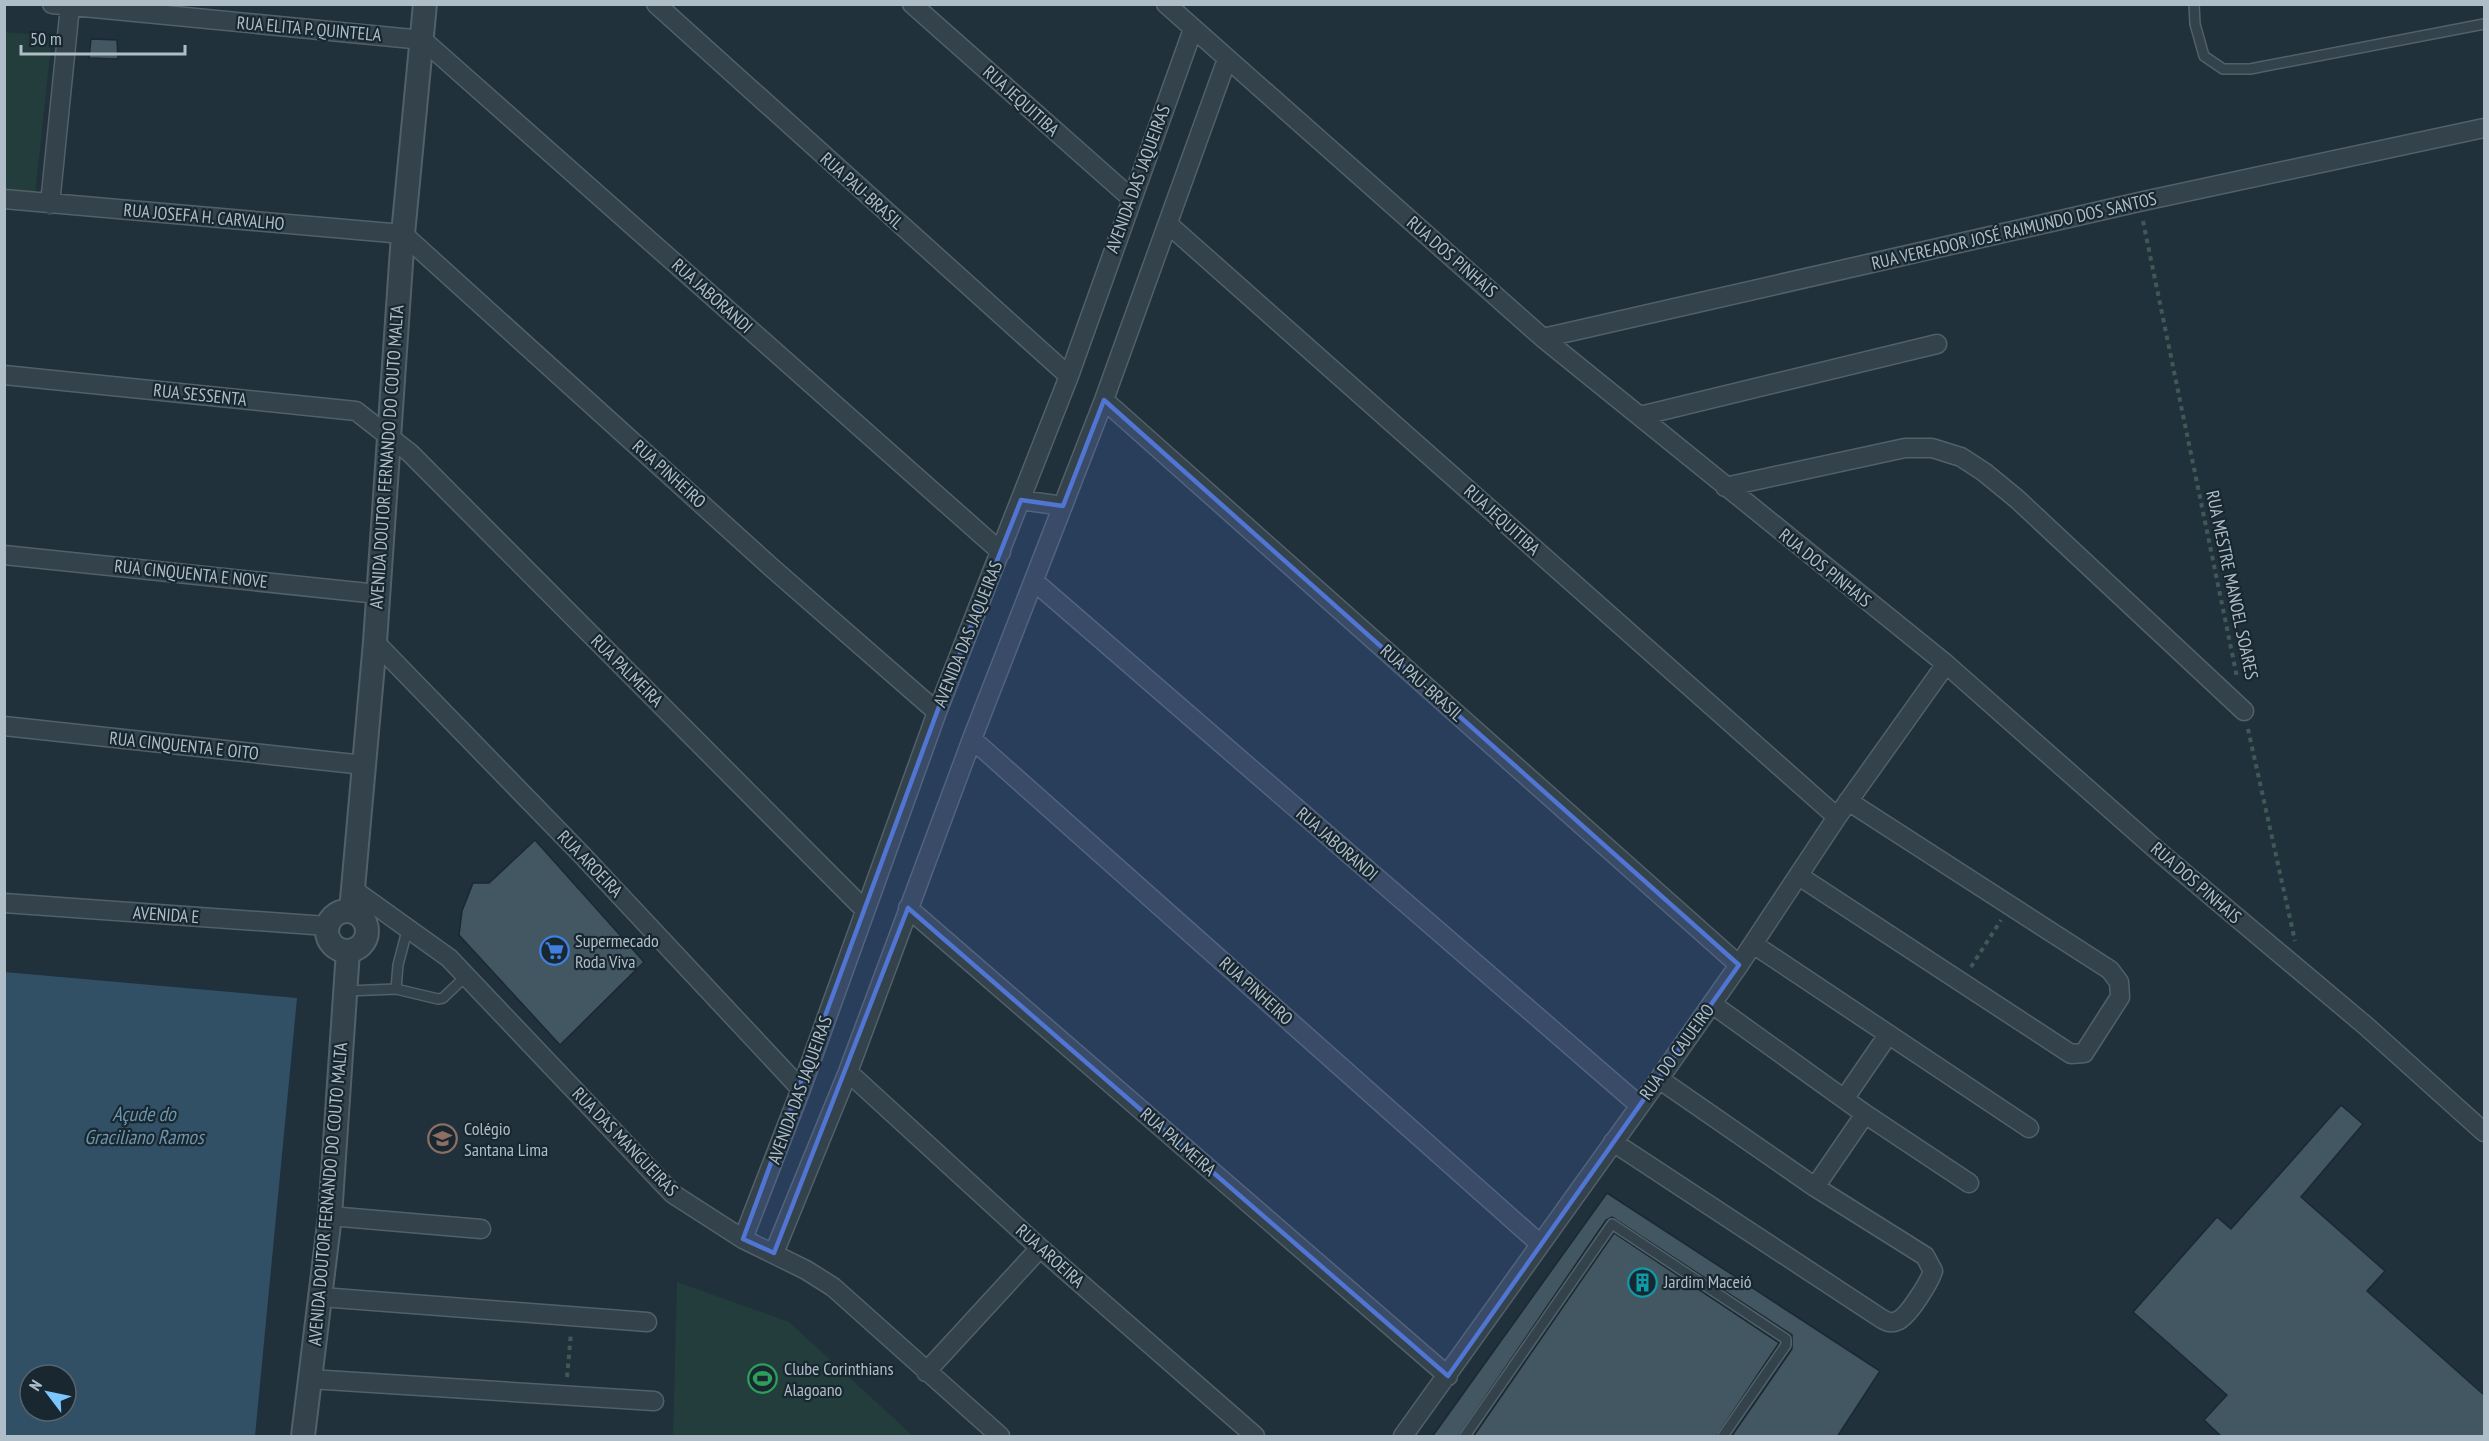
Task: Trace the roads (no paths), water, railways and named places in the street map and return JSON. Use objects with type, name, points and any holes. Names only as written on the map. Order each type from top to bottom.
[{"type":"street","name":"AVENIDA DOUTOR FERNANDO DO COUTO MALTA","points":[[352,900],[375,642],[387,435],[403,234],[425,4]]},
{"type":"street","name":"RUA PAU-BRASIL","points":[[656,4],[1069,376]]},
{"type":"street","name":"RUA JEQUITIBA","points":[[912,4],[1131,198]]},
{"type":"street","name":"RUA DOS PINHAIS","points":[[1166,4],[1544,338],[1946,664],[2175,866],[2302,972],[2484,1132]]},
{"type":"street","name":"RUA ELITA P. QUINTELA","points":[[61,5],[423,40]]},
{"type":"street","points":[[50,204],[61,5]]},
{"type":"street","name":"AVENIDA DAS JAQUEIRAS","points":[[743,1239],[801,1089],[937,712],[1069,376],[1193,29]]},
{"type":"street","name":"RUA JABORANDI","points":[[423,40],[1001,552]]},
{"type":"street","name":"AVENIDA DAS JAQUEIRAS","points":[[774,1253],[848,1072],[972,739],[1035,582],[1104,400],[1227,59]]},
{"type":"street","name":"RUA VEREADOR JOSÉ RAIMUNDO DOS SANTOS","points":[[1544,338],[2139,202],[2484,128]]},
{"type":"street","name":"RUA JOSEFA H. CARVALHO","points":[[4,199],[403,234]]},
{"type":"street","name":"RUA JEQUITIBA","points":[[1168,224],[1837,817]]},
{"type":"street","name":"RUA PINHEIRO","points":[[403,234],[937,712]]},
{"type":"street","points":[[1640,417],[1937,344]]},
{"type":"street","name":"RUA SESSENTA","points":[[4,375],[356,411],[387,435]]},
{"type":"street","name":"RUA PAU-BRASIL","points":[[1104,400],[1740,965]]},
{"type":"street","name":"RUA PALMEIRA","points":[[387,435],[410,453],[865,910]]},
{"type":"street","points":[[1725,487],[1905,448],[1932,448],[1961,457],[2017,499],[2244,711]]},
{"type":"street","points":[[1021,500],[1063,506]]},
{"type":"street","name":"RUA CINQUENTA E NOVE","points":[[4,555],[378,594]]},
{"type":"street","name":"RUA JABORANDI","points":[[1035,582],[1639,1106]]},
{"type":"street","name":"RUA AROEIRA","points":[[375,642],[582,855],[801,1089]]},
{"type":"street","name":"RUA DO CAJUEIRO","points":[[1402,1437],[1448,1376],[1539,1243],[1740,965],[1837,817],[1946,664]]},
{"type":"street","name":"RUA CINQUENTA E OITO","points":[[4,726],[364,765]]},
{"type":"street","name":"RUA PINHEIRO","points":[[972,739],[1539,1243]]},
{"type":"street","points":[[1799,876],[2075,1055],[2084,1053],[2114,1007],[2121,991],[2120,982],[2110,970],[1848,801]]},
{"type":"street","points":[[352,900],[367,927],[366,938],[359,948],[348,951],[336,948],[328,939],[327,927],[332,917],[352,900]]},
{"type":"street","name":"RUA DAS MANGUEIRAS","points":[[352,900],[408,927],[449,958],[673,1194],[743,1239],[774,1253],[833,1287],[1000,1437]]},
{"type":"street","name":"AVENIDA E","points":[[4,903],[327,927]]},
{"type":"street","name":"RUA PALMEIRA","points":[[908,908],[1448,1376]]},
{"type":"street","points":[[1753,944],[2029,1128]]},
{"type":"street","name":"AVENIDA DOUTOR FERNANDO DO COUTO MALTA","points":[[303,1437],[330,1216],[348,951]]},
{"type":"street","points":[[1712,1004],[1864,1114],[1969,1183]]},
{"type":"street","points":[[1844,1099],[1888,1035]]},
{"type":"street","name":"RUA AROEIRA","points":[[848,1072],[1040,1248],[1255,1437]]},
{"type":"street","points":[[1613,1142],[1887,1322],[1895,1322],[1903,1317],[1930,1280],[1933,1271],[1931,1263],[1925,1256],[1815,1187],[1659,1079]]},
{"type":"street","points":[[1815,1187],[1864,1114]]},
{"type":"street","points":[[330,1216],[481,1229]]},
{"type":"street","points":[[926,1372],[1040,1248]]},
{"type":"street","points":[[321,1297],[647,1322]]},
{"type":"street","points":[[310,1379],[654,1401]]},
{"type":"lane","points":[[2193,4],[2195,24],[2204,56],[2223,69],[2250,69],[2484,24]]},
{"type":"lane","points":[[396,989],[398,965],[408,927]]},
{"type":"lane","points":[[347,991],[396,989],[438,999],[466,976]]},
{"type":"lane","points":[[1465,1437],[1612,1224],[1786,1339],[1786,1345],[1723,1437]]},
{"type":"water","name":"Açude do Graciliano Ramos","points":[[4,972],[297,998],[255,1436],[5,1436]]},
{"type":"place","name":"Supermecado Roda Viva","points":[[554,951]]},
{"type":"place","name":"Colégio Santana Lima","points":[[443,1139]]},
{"type":"place","name":"Jardim Maceió","points":[[1643,1282]]},
{"type":"place","name":"Clube Corinthians Alagoano","points":[[763,1379]]}]
